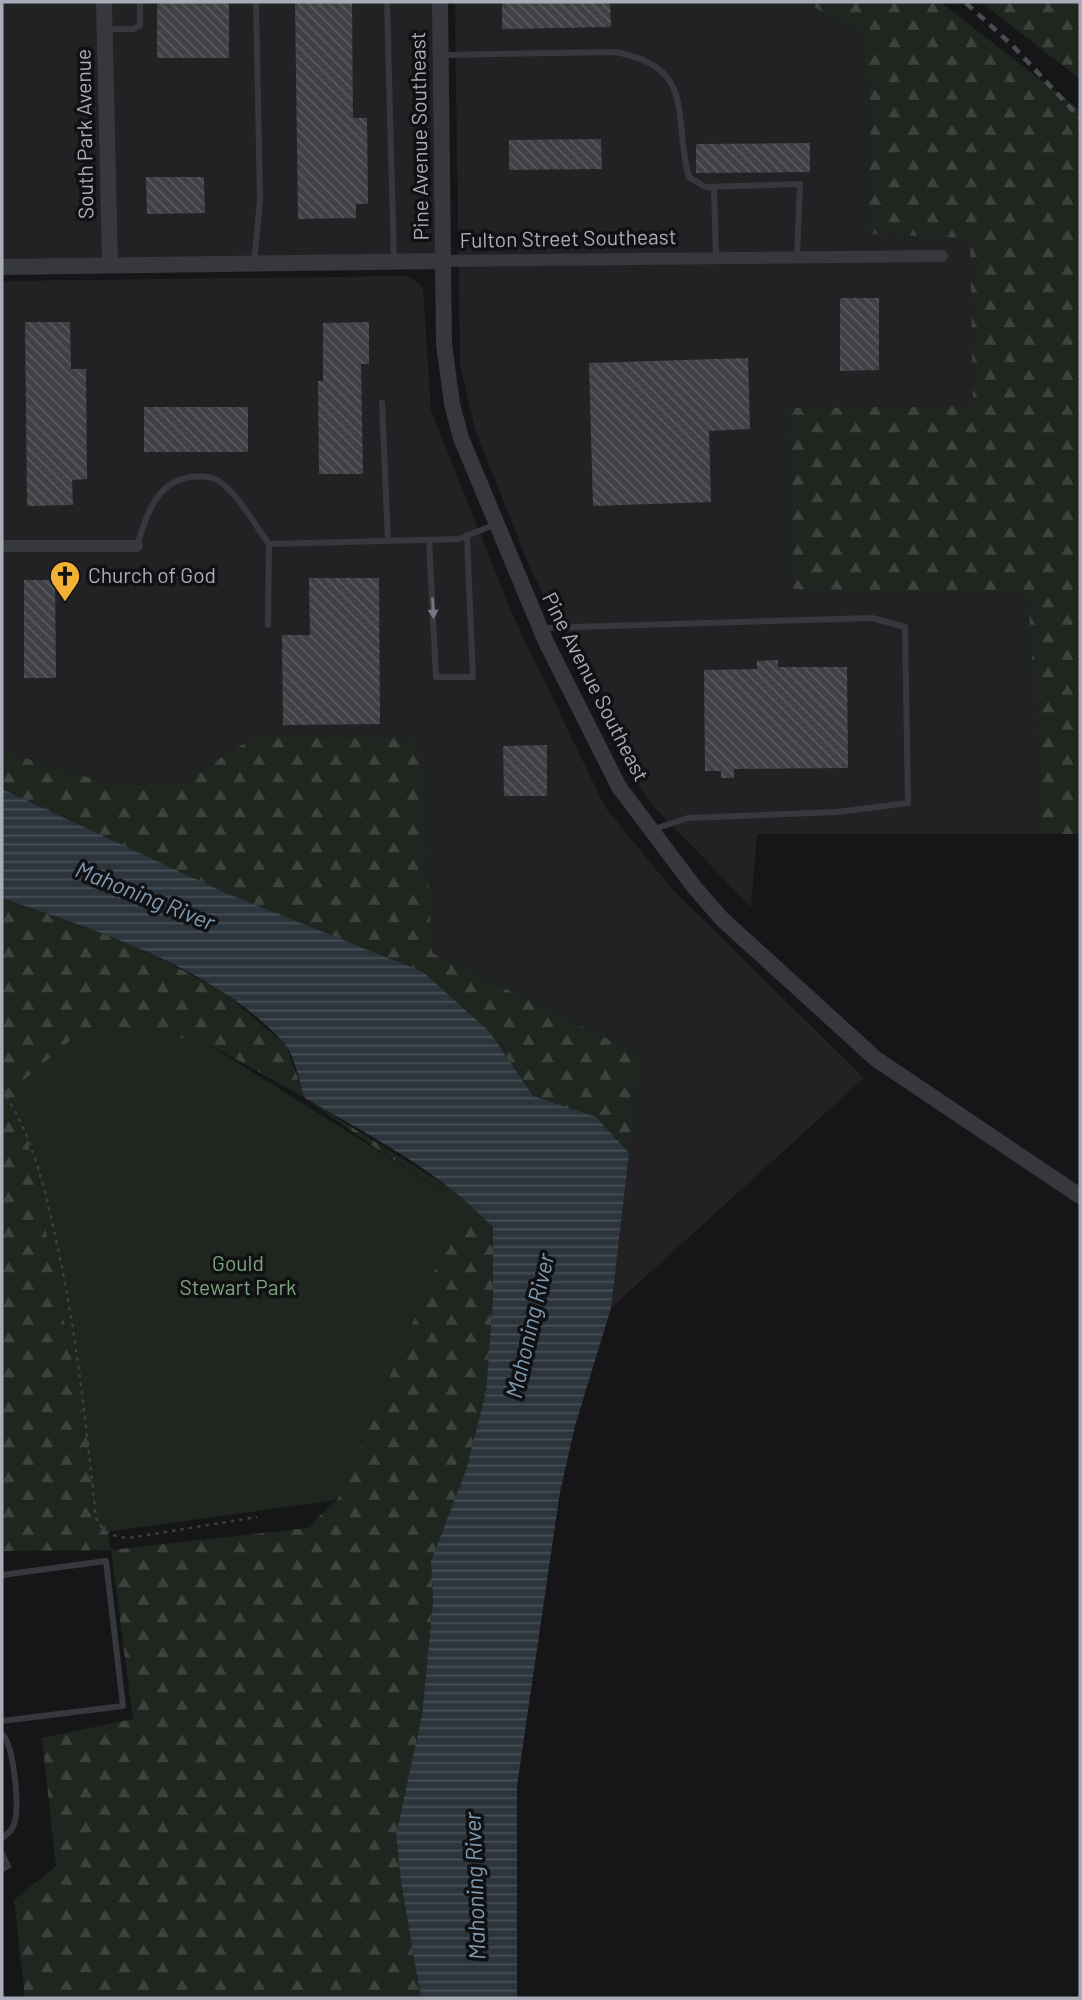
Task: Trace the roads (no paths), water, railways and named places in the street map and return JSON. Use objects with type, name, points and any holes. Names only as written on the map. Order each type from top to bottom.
[{"type":"street","name":"South Park Avenue","points":[[104,2],[110,265]]},
{"type":"street","name":"Pine Avenue Southeast","points":[[440,2],[444,344],[452,404],[461,438],[540,628],[619,786],[650,830],[722,919],[860,1045],[928,1096],[1080,1196]]},
{"type":"street","name":"Fulton Street Southeast","points":[[2,267],[942,256]]},
{"type":"street","points":[[2,547],[137,546]]},
{"type":"lane","points":[[104,29],[134,29],[140,24],[140,2]]},
{"type":"lane","points":[[254,265],[260,200],[256,2]]},
{"type":"lane","points":[[387,2],[394,264]]},
{"type":"lane","points":[[440,55],[615,52],[655,65],[666,75],[678,96],[682,153],[689,177],[705,187],[800,184],[797,257]]},
{"type":"lane","points":[[714,187],[716,258]]},
{"type":"lane","points":[[382,403],[388,541]]},
{"type":"lane","points":[[137,546],[147,513],[161,491],[179,479],[195,476],[216,478],[233,495],[269,544],[268,625]]},
{"type":"lane","points":[[269,544],[429,540],[467,536],[496,524]]},
{"type":"lane","points":[[429,540],[436,677],[473,677],[467,536]]},
{"type":"lane","points":[[540,628],[872,618],[905,627],[908,803],[837,813],[688,818],[650,830]]},
{"type":"lane","points":[[2,1575],[106,1561],[123,1706],[2,1721]]},
{"type":"lane","points":[[2,1734],[12,1750],[16,1819],[10,1832],[2,1838]]},
{"type":"lane","points":[[2,1854],[8,1866],[2,1869]]},
{"type":"water","name":"Mahoning River","points":[[2,789],[226,893],[423,972],[489,1031],[533,1096],[596,1117],[629,1153],[611,1308],[575,1426],[560,1492],[517,1786],[517,1998],[421,1998],[401,1882],[396,1835],[422,1715],[433,1602],[431,1561],[466,1470],[486,1392],[493,1299],[493,1227],[427,1172],[305,1098],[288,1048],[256,1016],[224,993],[153,954],[2,898]]},
{"type":"railway","points":[[966,3],[1013,46],[1080,118]]},
{"type":"place","name":"Church of God","points":[[65,603]]},
{"type":"park label","name":"Gould Stewart Park","points":[[238,1276]]}]
